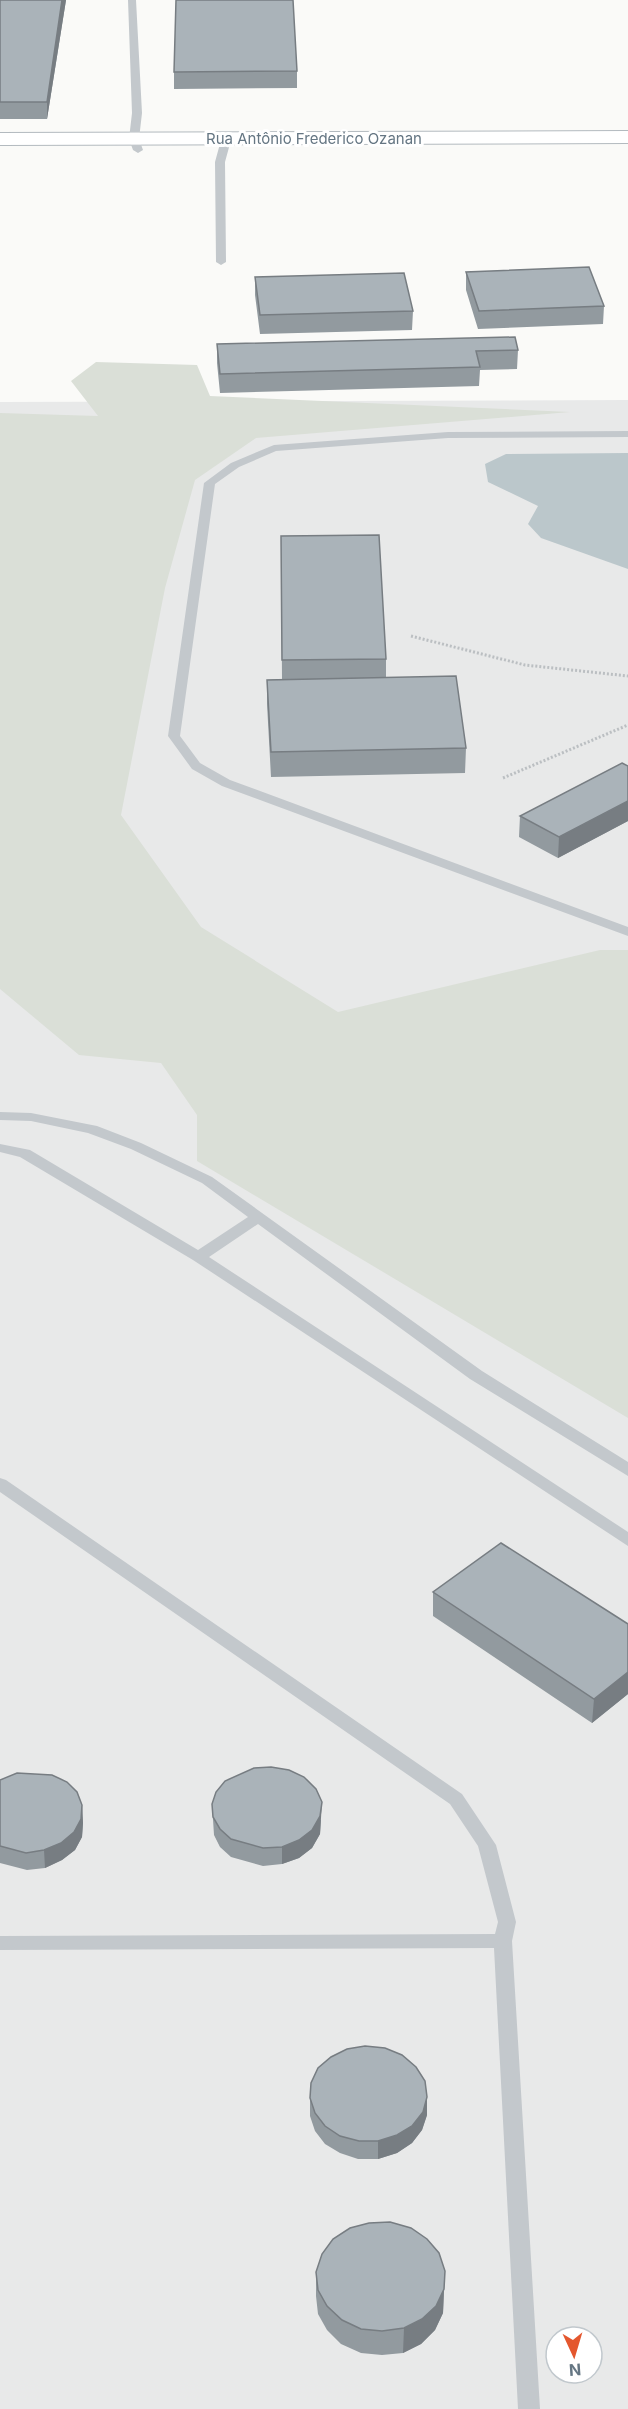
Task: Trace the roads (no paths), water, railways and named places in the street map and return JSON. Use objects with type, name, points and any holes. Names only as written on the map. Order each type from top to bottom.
[{"type":"main road","name":"Rua Antônio Frederico Ozanan","points":[[226,145],[628,137]]},
{"type":"main road","name":"Rua Antônio Frederico Ozanan","points":[[0,139],[136,145],[628,149]]},
{"type":"main road","name":"Rua Antônio Frederico Ozanan","points":[[0,151],[136,145]]},
{"type":"lane","points":[[132,0],[137,113],[136,145]]},
{"type":"lane","points":[[221,262],[220,162],[226,145]]},
{"type":"lane","points":[[628,434],[366,438],[274,448],[235,465],[210,483],[174,736],[196,766],[226,783],[628,932]]},
{"type":"lane","points":[[0,1116],[32,1117],[92,1129],[136,1146],[207,1180],[476,1375],[628,1470]]},
{"type":"lane","points":[[0,1148],[25,1153],[198,1257],[628,1540]]},
{"type":"lane","points":[[198,1257],[258,1217]]},
{"type":"lane","points":[[0,1485],[456,1799],[487,1845],[507,1922],[503,1941],[528,2409]]},
{"type":"lane","points":[[0,1943],[503,1941]]}]
